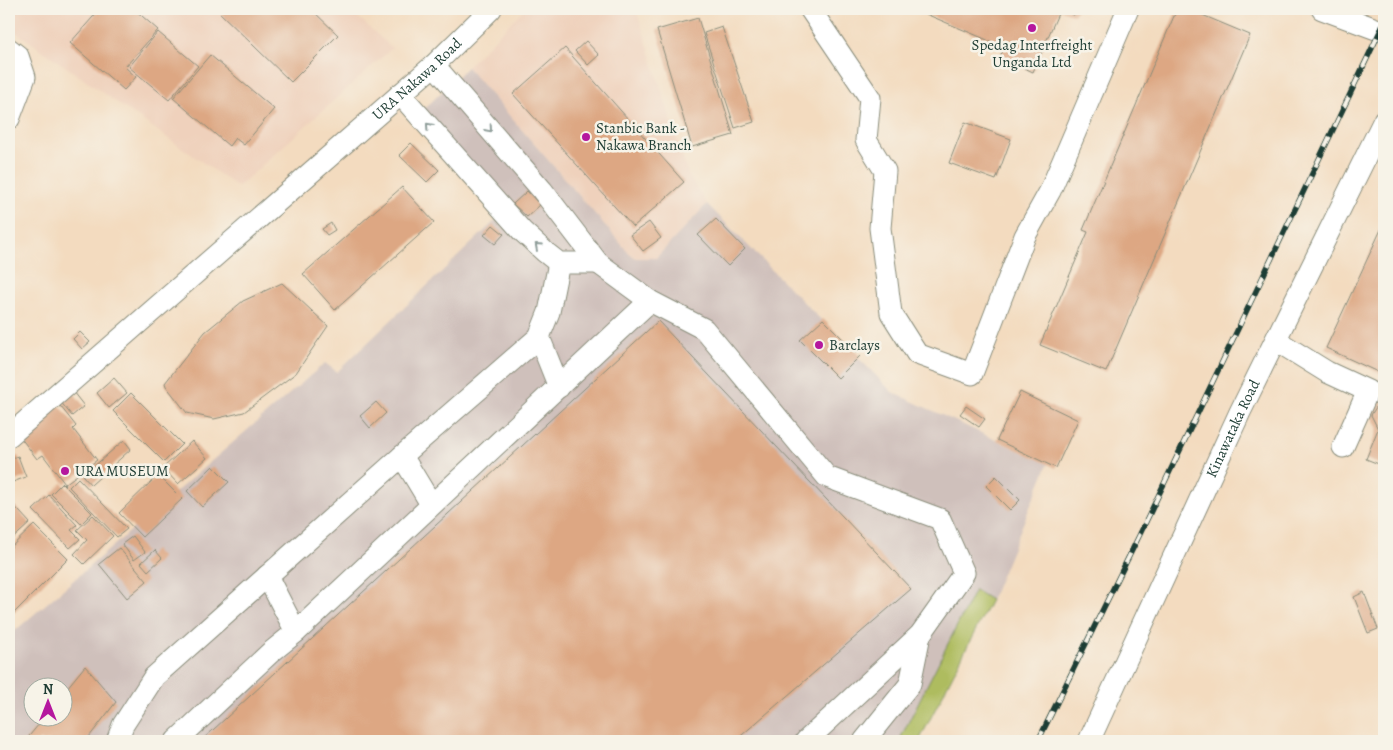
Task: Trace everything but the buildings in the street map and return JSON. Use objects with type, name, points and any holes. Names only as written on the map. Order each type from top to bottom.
[{"type":"street","name":"URA Nakawa Road","points":[[9,436],[434,65],[491,9]]},
{"type":"street","points":[[810,9],[870,98],[866,140],[885,171],[880,228],[891,313],[917,354],[972,374],[1025,236],[1050,191],[1128,9]]},
{"type":"street","points":[[1322,9],[1384,32]]},
{"type":"street","points":[[9,49],[18,56],[24,77],[9,119]]},
{"type":"street","points":[[434,65],[542,190],[598,263],[650,301],[704,329],[827,477],[940,519],[964,573],[920,635],[806,741]]},
{"type":"street","points":[[400,94],[522,231],[559,263],[598,263]]},
{"type":"street","name":"Kinawataka Road","points":[[1089,741],[1240,412],[1277,341],[1384,120]]},
{"type":"street","points":[[117,741],[123,725],[154,677],[402,456],[539,338],[549,312],[559,263]]},
{"type":"street","points":[[176,741],[270,653],[296,632],[650,301]]},
{"type":"street","points":[[539,338],[559,387]]},
{"type":"street","points":[[1277,341],[1327,372],[1368,391],[1343,447]]},
{"type":"street","points":[[402,456],[431,504]]},
{"type":"street","points":[[266,576],[296,632]]},
{"type":"street","points":[[864,741],[910,684],[920,635]]},
{"type":"shaded area","points":[[9,9],[349,9],[392,48],[238,187],[9,27]]},
{"type":"shaded area","points":[[524,9],[636,9],[689,177],[707,204],[656,258],[636,258],[629,253],[467,67]]},
{"type":"shaded area","points":[[467,67],[629,253],[636,258],[656,258],[707,204],[892,392],[1048,464],[991,600],[919,741],[9,741],[9,636],[325,363],[337,372],[499,217],[413,120]]},
{"type":"green space","points":[[975,590],[991,600],[919,741],[899,741]]},
{"type":"railway","points":[[1038,741],[1140,534],[1384,23]]},
{"type":"place","name":"Spedag Interfreight Unganda Ltd","points":[[1032,28]]},
{"type":"place","name":"Stanbic Bank - Nakawa Branch","points":[[586,137]]},
{"type":"place","name":"Barclays","points":[[819,345]]},
{"type":"place","name":"URA MUSEUM","points":[[65,471]]}]
